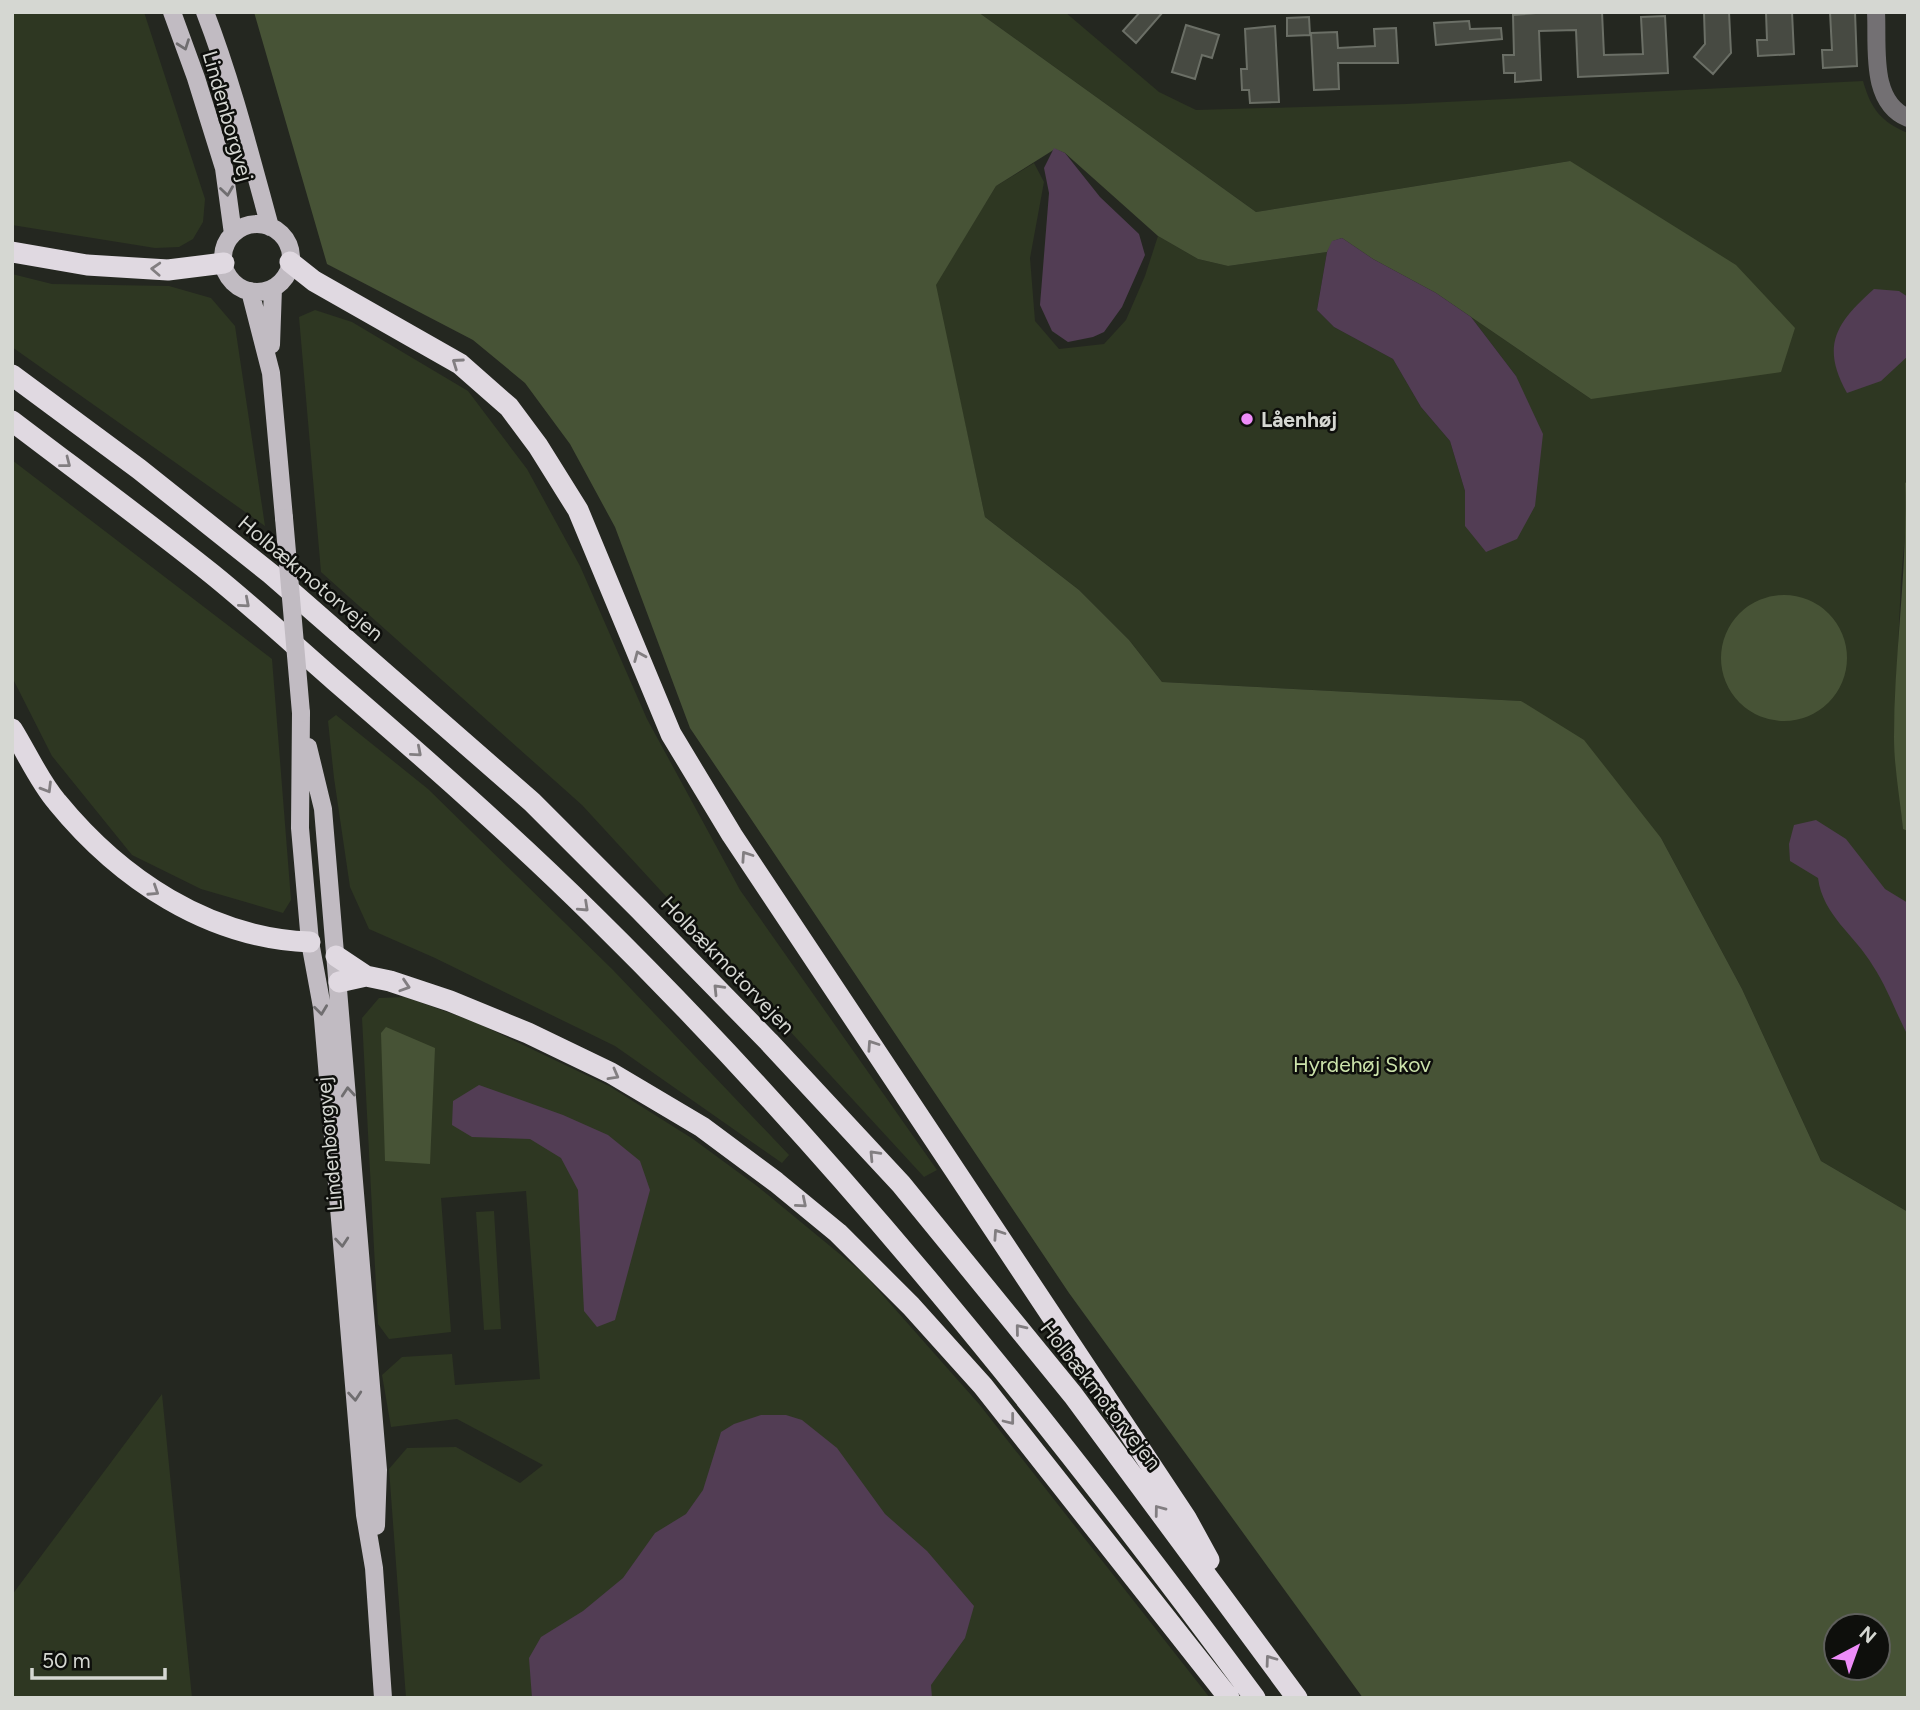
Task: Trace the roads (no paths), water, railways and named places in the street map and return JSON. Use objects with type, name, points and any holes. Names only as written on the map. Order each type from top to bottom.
[{"type":"highway","points":[[12,253],[87,265],[168,270],[223,263]]},
{"type":"highway","points":[[290,262],[314,281],[460,364],[509,407],[538,446],[578,510],[671,734],[732,835],[1186,1518],[1243,1623]]},
{"type":"highway","name":"Holbækmotorvejen","points":[[12,375],[139,469],[271,574],[531,802],[769,1042],[901,1184],[1073,1395],[1297,1698]]},
{"type":"highway","points":[[12,421],[213,575],[446,777],[604,926],[737,1063],[894,1238],[1021,1391],[1140,1542],[1255,1698]]},
{"type":"highway","points":[[12,729],[55,800],[100,850],[134,878],[180,907],[225,925],[283,941],[323,935]]},
{"type":"highway","points":[[336,957],[366,976],[390,981],[461,1006],[528,1033],[611,1073],[702,1127],[776,1182],[838,1233],[911,1306],[982,1385],[1229,1698]]},
{"type":"highway","points":[[339,982],[366,976]]},
{"type":"main road","name":"Lindenborgvej","points":[[172,12],[224,168],[233,234]]},
{"type":"main road","name":"Lindenborgvej","points":[[205,12],[220,50],[270,227]]},
{"type":"main road","points":[[250,225],[270,227],[286,241],[290,262],[281,281],[273,288],[250,291],[232,281],[223,263],[225,247],[233,234],[250,225]]},
{"type":"main road","name":"Lindenborgvej","points":[[273,288],[271,373],[302,716],[300,828],[323,935]]},
{"type":"main road","name":"Lindenborgvej","points":[[250,291],[271,373]]},
{"type":"main road","name":"Lindenborgvej","points":[[302,716],[323,809],[322,1007],[363,1491],[374,1569],[383,1698]]},
{"type":"main road","points":[[323,935],[336,957]]},
{"type":"main road","name":"Lindenborgvej","points":[[336,957],[378,1470],[374,1569]]},
{"type":"street","points":[[1876,12],[1883,95],[1891,108],[1908,118]]},
{"type":"place","name":"Låenhøj","points":[[1247,419]]},
{"type":"park label","name":"Hyrdehøj Skov","points":[[1362,1064]]}]
